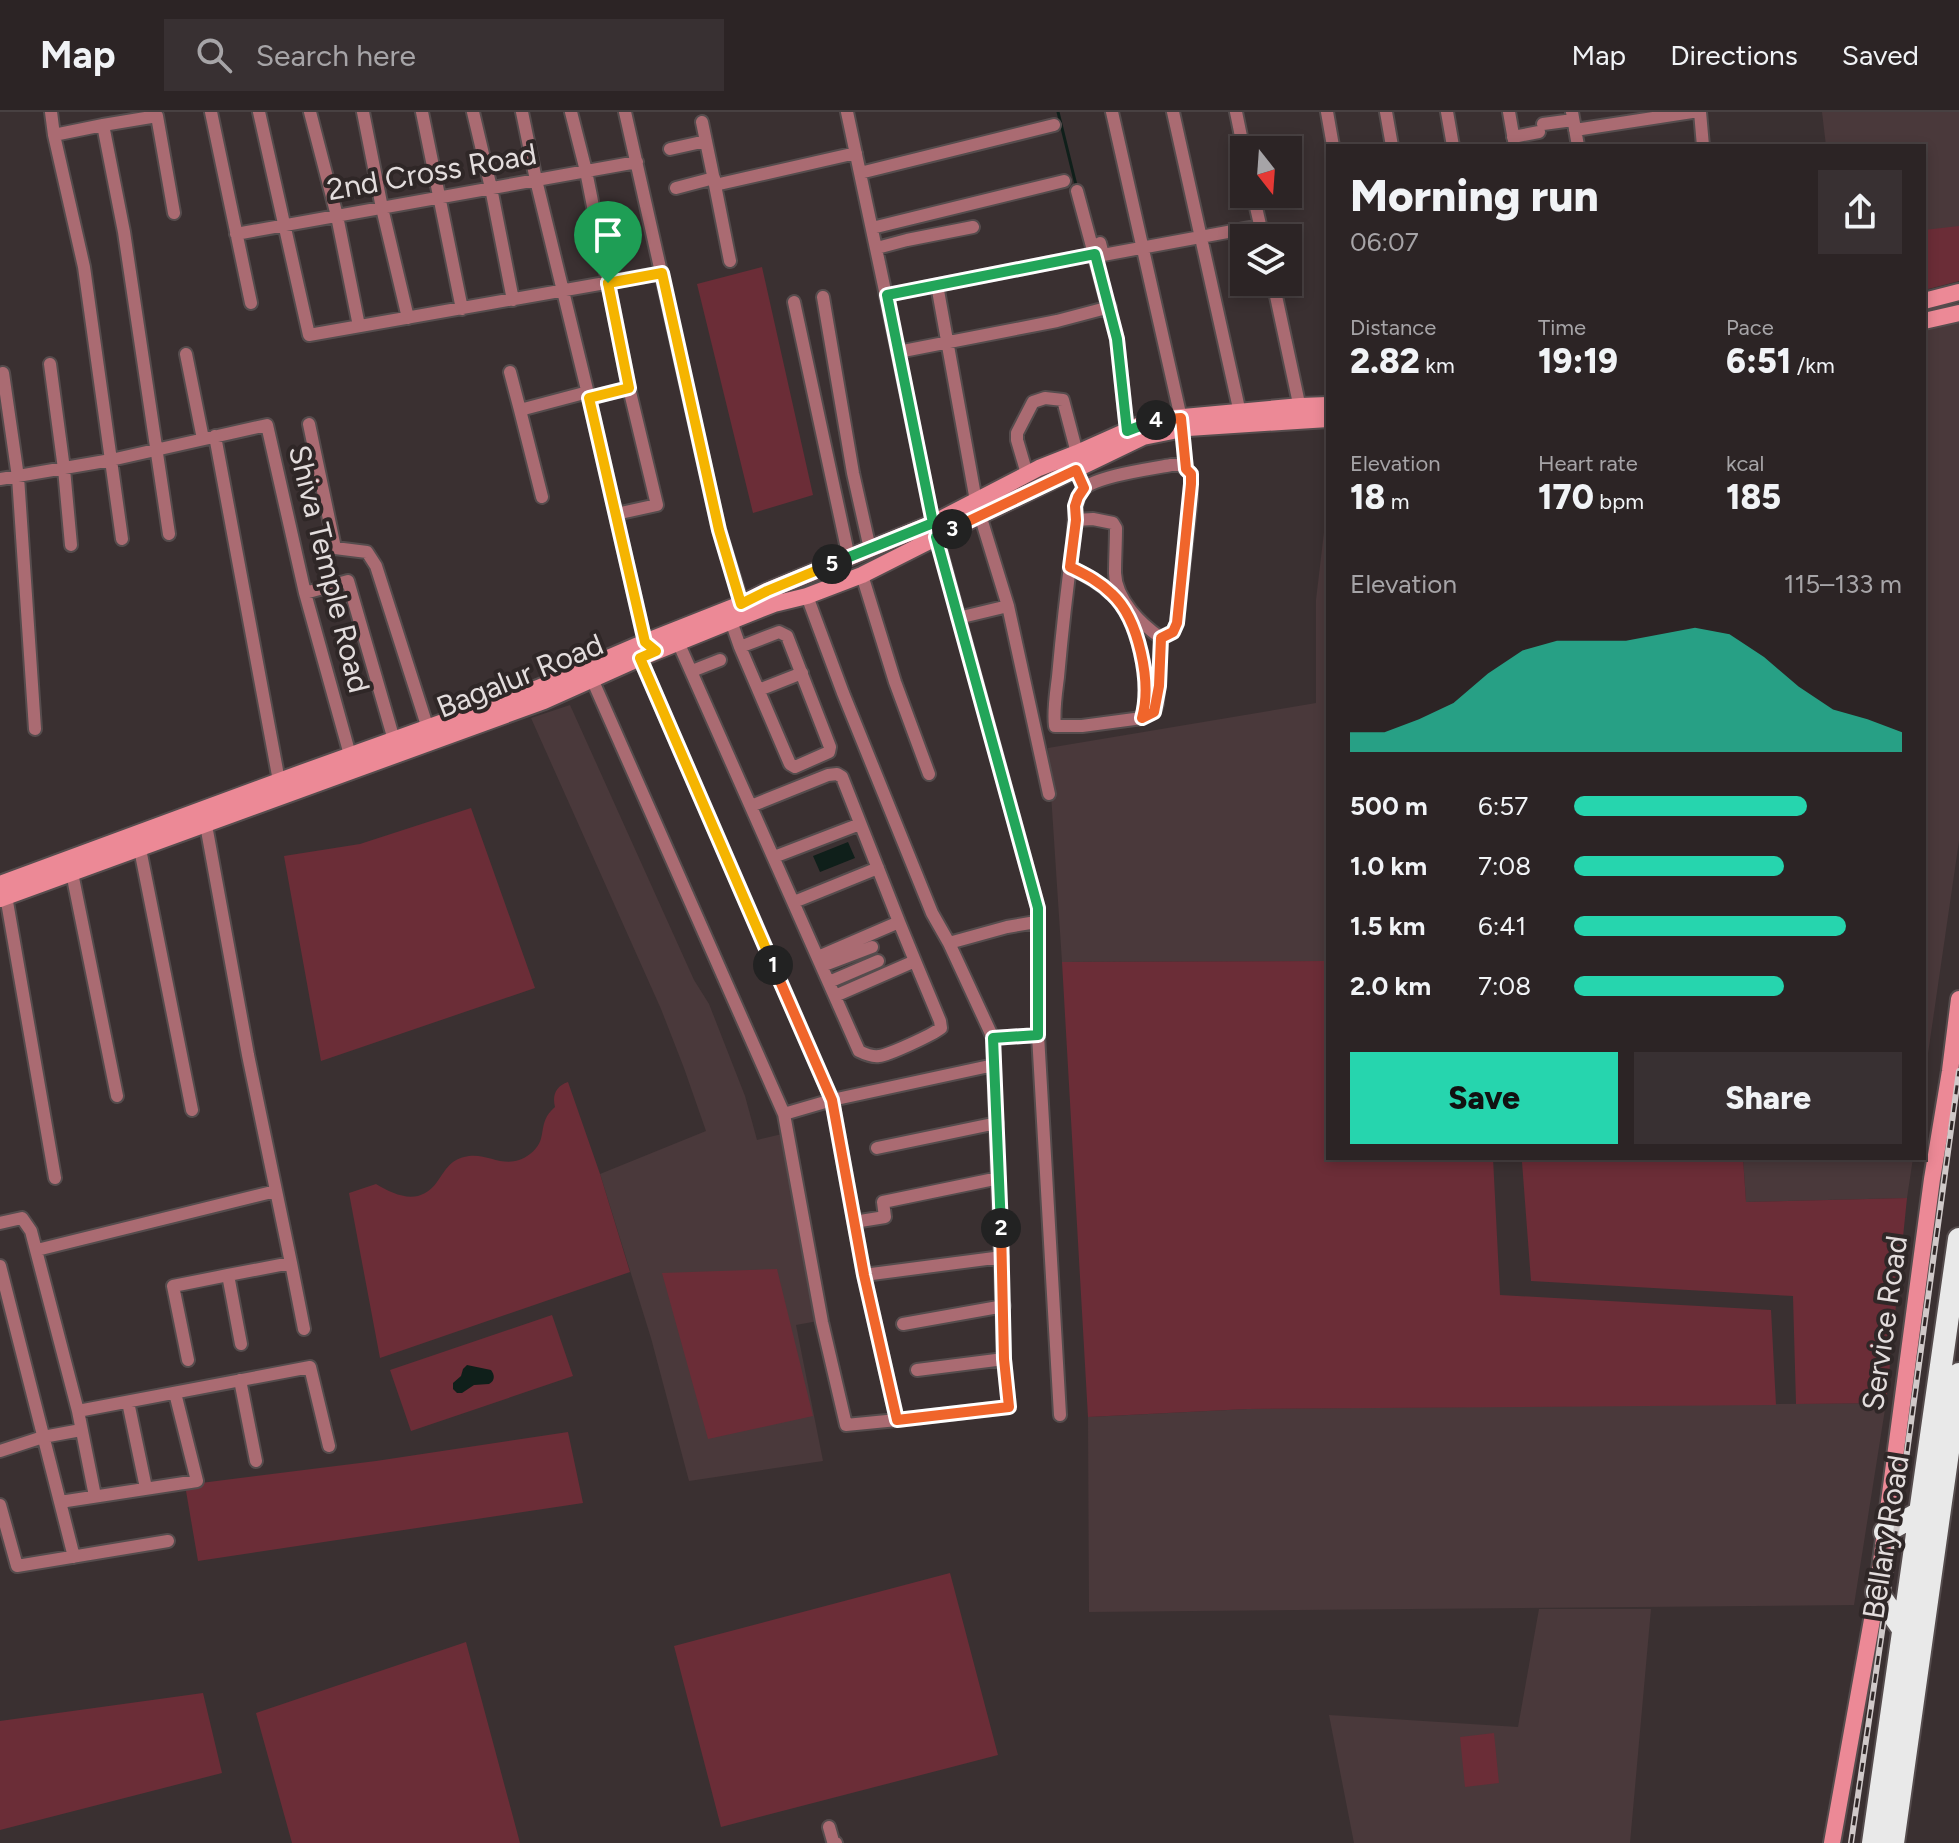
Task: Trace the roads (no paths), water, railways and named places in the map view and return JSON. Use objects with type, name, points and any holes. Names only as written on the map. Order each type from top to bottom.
[{"type":"highway","name":"Bellary Road","points":[[1873,1843],[1959,1239]]},
{"type":"highway","name":"Bellary Road","points":[[1893,1843],[1959,1374]]},
{"type":"highway","points":[[1885,1532],[1921,1512]]},
{"type":"highway","points":[[1877,1592],[1903,1629]]},
{"type":"main road","points":[[1926,300],[1959,292]]},
{"type":"main road","points":[[1926,321],[1959,313]]},
{"type":"main road","name":"Bagalur Road","points":[[1108,449],[1127,431],[1151,420],[1181,424],[1302,413],[1326,406]]},
{"type":"main road","name":"Bagalur Road","points":[[71,866],[140,849],[206,825],[538,688],[647,650],[739,613],[807,596],[862,575],[934,530],[1108,449],[1181,424],[1240,413],[1302,413],[1326,419]]},
{"type":"main road","name":"Bagalur Road","points":[[978,508],[1027,474],[1076,462]]},
{"type":"main road","name":"Bagalur Road","points":[[2,893],[350,755],[394,740],[430,735],[544,701],[647,650],[678,642],[739,613],[767,591],[870,549],[934,530]]},
{"type":"main road","name":"Service Road","points":[[1832,1843],[1877,1592],[1959,999]]},
{"type":"street","points":[[51,112],[84,267],[122,539]]},
{"type":"street","points":[[211,112],[251,303]]},
{"type":"street","points":[[259,112],[309,335],[662,273]]},
{"type":"street","points":[[310,112],[337,216],[359,326]]},
{"type":"street","points":[[363,112],[408,318]]},
{"type":"street","points":[[422,112],[462,309]]},
{"type":"street","points":[[473,112],[513,300]]},
{"type":"street","points":[[522,112],[647,650],[832,1100],[864,1275],[897,1420]]},
{"type":"street","points":[[571,112],[657,505],[616,514]]},
{"type":"street","points":[[625,112],[739,613],[740,647],[790,764],[795,767],[826,755],[830,747],[787,636],[779,632],[740,647]]},
{"type":"street","points":[[847,112],[934,530],[1038,908],[1038,1035],[1060,1415]]},
{"type":"street","points":[[1112,112],[1181,424],[1186,469]]},
{"type":"street","points":[[1173,112],[1240,413]]},
{"type":"street","points":[[1236,112],[1241,136]]},
{"type":"street","points":[[1327,112],[1333,144]]},
{"type":"street","points":[[1386,112],[1392,144]]},
{"type":"street","points":[[1447,112],[1453,144]]},
{"type":"street","points":[[1509,112],[1514,142],[1541,128],[1573,121],[1692,112]]},
{"type":"street","points":[[1700,112],[1703,144]]},
{"type":"street","points":[[54,135],[157,116],[174,213]]},
{"type":"street","points":[[1573,121],[1578,144]]},
{"type":"street","points":[[702,122],[730,261]]},
{"type":"street","points":[[103,125],[124,232],[169,534]]},
{"type":"street","points":[[860,173],[1054,125]]},
{"type":"street","points":[[670,149],[706,141]]},
{"type":"street","points":[[676,188],[856,153]]},
{"type":"street","name":"2nd Cross Road","points":[[236,234],[637,162]]},
{"type":"street","points":[[872,228],[1064,181]]},
{"type":"street","points":[[1127,431],[1117,339],[1081,188],[1103,255],[1202,236],[1230,234]]},
{"type":"street","points":[[877,248],[973,227]]},
{"type":"street","points":[[887,295],[1095,254]]},
{"type":"street","points":[[937,285],[978,508],[1008,606],[1049,794]]},
{"type":"street","points":[[1276,296],[1302,413]]},
{"type":"street","points":[[823,297],[853,473],[870,549]]},
{"type":"street","points":[[794,302],[849,558]]},
{"type":"street","points":[[898,352],[1057,321],[1110,307]]},
{"type":"street","points":[[186,354],[209,438],[279,781]]},
{"type":"street","points":[[50,364],[71,545]]},
{"type":"street","points":[[510,372],[542,497]]},
{"type":"street","points":[[3,373],[18,477],[35,729]]},
{"type":"street","points":[[520,410],[629,388]]},
{"type":"street","points":[[1027,474],[1017,433],[1033,402],[1038,399],[1063,400],[1084,488]]},
{"type":"street","points":[[309,424],[335,548],[367,552],[376,566],[430,735]]},
{"type":"street","name":"Shiva Temple Road","points":[[0,479],[111,460],[267,425],[305,593],[350,755]]},
{"type":"street","points":[[1105,479],[1108,449]]},
{"type":"street","points":[[1181,465],[1191,474],[1191,499],[1177,623],[1173,632],[1161,638],[1154,712],[1142,718],[1082,726],[1055,726],[1062,627],[1078,497],[1084,488],[1105,479],[1181,465]]},
{"type":"street","points":[[1076,520],[1113,523],[1116,528],[1116,582],[1134,616],[1161,638]]},
{"type":"street","points":[[1070,567],[1094,578],[1115,596],[1129,621],[1139,643],[1143,663],[1145,708],[1142,718]]},
{"type":"street","points":[[862,575],[895,682],[929,774]]},
{"type":"street","points":[[305,593],[348,581],[394,740]]},
{"type":"street","points":[[592,679],[784,1114],[822,1322],[846,1425],[1009,1407],[1004,1359],[993,1038],[932,913],[807,596]]},
{"type":"street","points":[[958,618],[1008,606]]},
{"type":"street","points":[[678,642],[859,1051],[878,1056],[933,1035],[941,1028],[940,1021],[842,777],[828,775],[751,806]]},
{"type":"street","points":[[692,671],[720,660]]},
{"type":"street","points":[[759,690],[802,673]]},
{"type":"street","points":[[774,857],[860,824]]},
{"type":"street","points":[[206,825],[248,1055],[304,1329]]},
{"type":"street","points":[[140,849],[192,1110]]},
{"type":"street","points":[[71,866],[117,1096]]},
{"type":"street","points":[[794,902],[878,868]]},
{"type":"street","points":[[2,893],[55,1178]]},
{"type":"street","points":[[820,961],[899,922]]},
{"type":"street","points":[[949,943],[1036,922]]},
{"type":"street","points":[[820,961],[872,947]]},
{"type":"street","points":[[829,982],[878,961]]},
{"type":"street","points":[[835,996],[915,961]]},
{"type":"street","points":[[993,1038],[1038,1035]]},
{"type":"street","points":[[784,1114],[832,1100],[994,1065]]},
{"type":"street","points":[[877,1148],[997,1123]]},
{"type":"street","points":[[854,1222],[885,1217],[883,1202],[999,1178]]},
{"type":"street","points":[[37,1250],[276,1191]]},
{"type":"street","points":[[0,1223],[22,1218],[31,1231],[78,1411],[95,1496]]},
{"type":"street","points":[[864,1275],[1002,1257]]},
{"type":"street","points":[[188,1360],[173,1286],[291,1263]]},
{"type":"street","points":[[0,1266],[74,1557]]},
{"type":"street","points":[[228,1275],[241,1344]]},
{"type":"street","points":[[903,1324],[1004,1306]]},
{"type":"street","points":[[917,1370],[1004,1359]]},
{"type":"street","points":[[78,1411],[310,1367],[329,1446]]},
{"type":"street","points":[[240,1380],[256,1461]]},
{"type":"street","points":[[60,1502],[197,1481],[175,1393]]},
{"type":"street","points":[[128,1402],[146,1488]]},
{"type":"street","points":[[0,1451],[43,1437],[81,1430]]},
{"type":"street","points":[[0,1505],[17,1566],[168,1541]]},
{"type":"street","points":[[829,1827],[836,1843]]},
{"type":"waterway","points":[[1058,112],[1076,185]]},
{"type":"railway","points":[[1851,1843],[1959,1071]]}]
